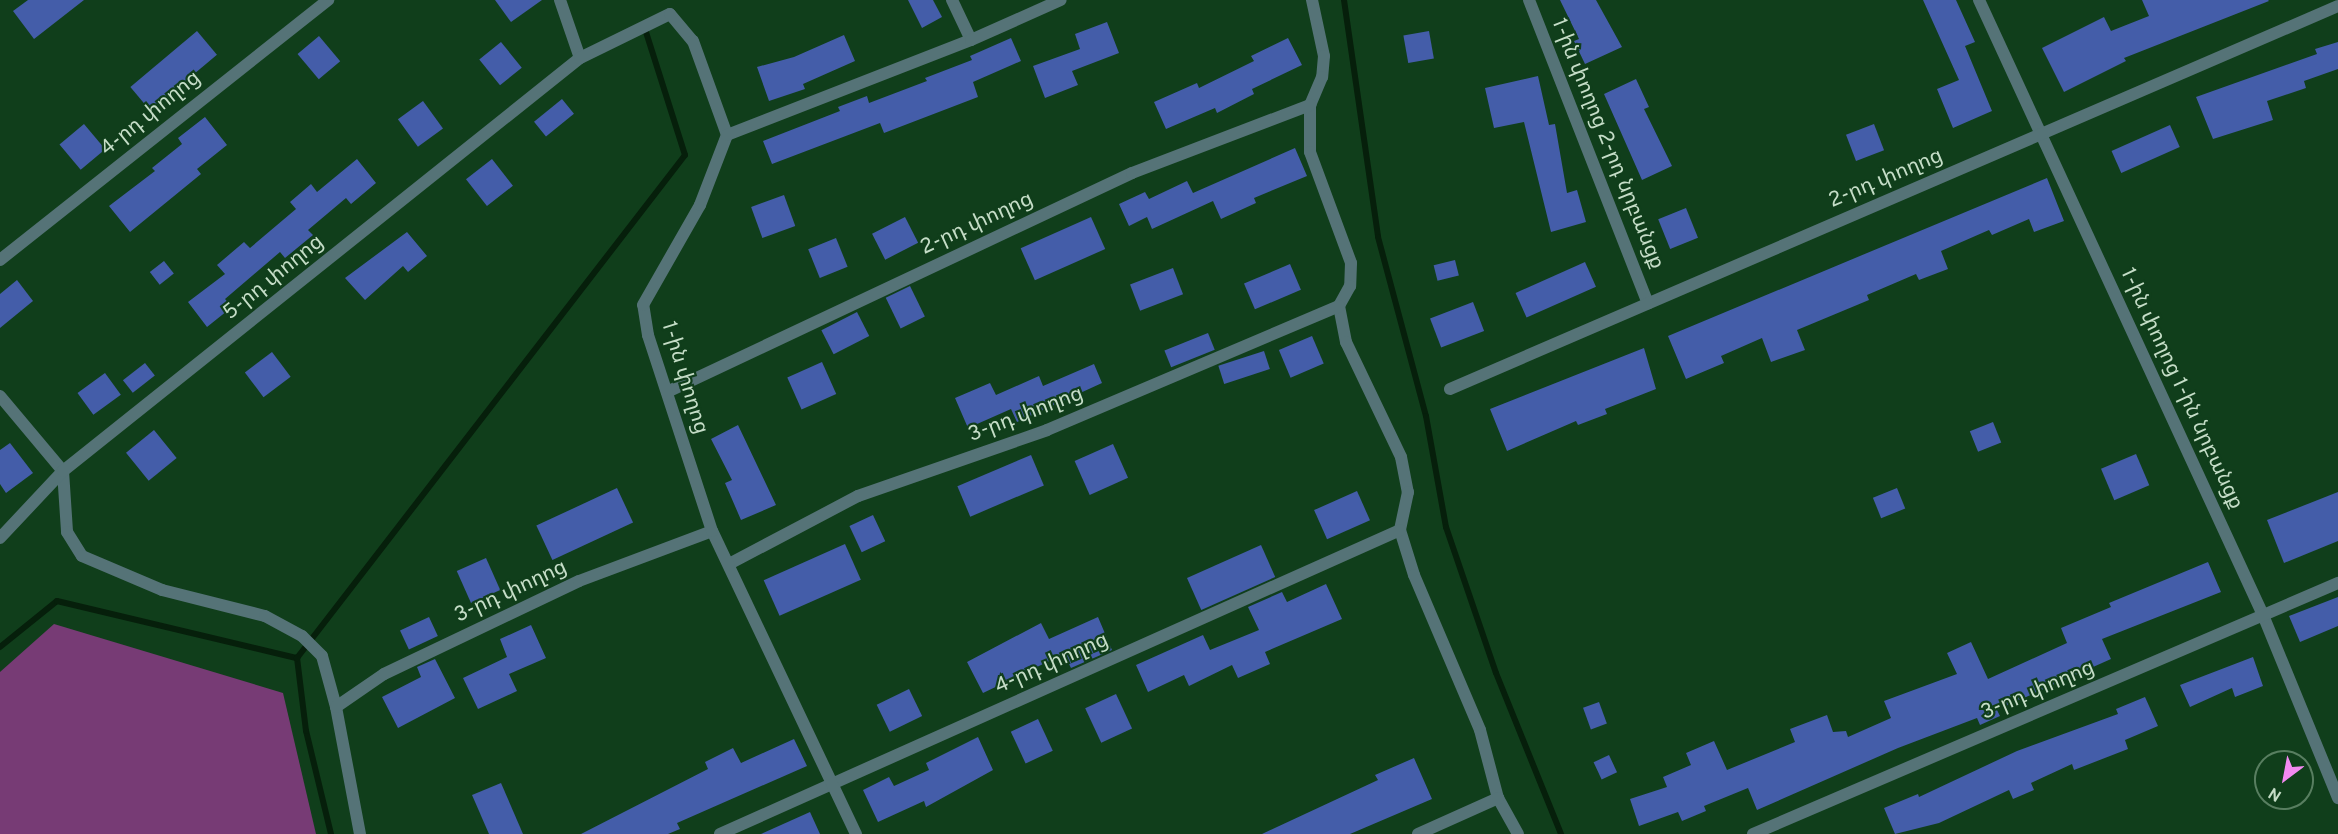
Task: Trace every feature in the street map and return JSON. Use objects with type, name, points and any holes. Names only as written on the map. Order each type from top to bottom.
[{"type":"street","name":"4-րդ փողոց","points":[[0,260],[328,0]]},
{"type":"street","points":[[560,0],[580,58]]},
{"type":"street","points":[[952,0],[971,39]]},
{"type":"street","points":[[727,135],[971,39],[1061,0]]},
{"type":"street","points":[[1312,0],[1324,56],[1322,77],[1310,105],[1310,152],[1351,263],[1350,286],[1339,306],[1346,342],[1401,457],[1408,492],[1400,530],[1414,575],[1480,730],[1498,798],[1518,834]]},
{"type":"street","name":"1-ին փողոց 2-րդ նրբանցք","points":[[1529,0],[1648,303]]},
{"type":"street","name":"1-ին փողոց 1-ին նրբանցք","points":[[1979,0],[2263,615],[2338,798]]},
{"type":"street","name":"2-րդ փողոց","points":[[1450,389],[2338,6]]},
{"type":"street","name":"5-րդ փողոց","points":[[0,538],[63,471],[580,58],[670,14],[693,41],[727,135]]},
{"type":"street","name":"2-րդ փողոց","points":[[667,392],[1132,173],[1310,105]]},
{"type":"street","name":"1-ին փողոց","points":[[727,135],[700,205],[643,305],[667,392],[712,531],[856,834]]},
{"type":"street","name":"3-րդ փողոց","points":[[729,564],[858,496],[1047,430],[1339,306]]},
{"type":"street","points":[[0,396],[63,471],[67,532],[82,556],[162,590],[265,616],[302,636],[322,656],[336,707],[360,834]]},
{"type":"street","name":"4-րդ փողոց","points":[[720,834],[1400,530]]},
{"type":"street","name":"3-րդ փողոց","points":[[336,707],[384,674],[579,581],[712,531]]},
{"type":"street","name":"3-րդ փողոց","points":[[1753,834],[2338,583]]},
{"type":"street","points":[[1418,834],[1498,798]]},
{"type":"shaded area","points":[[54,624],[283,693],[316,834],[0,834],[0,672]]},
{"type":"building","points":[[28,0],[84,0],[34,39],[13,11]]},
{"type":"building","points":[[495,0],[542,0],[511,22]]},
{"type":"building","points":[[908,0],[933,0],[942,17],[922,28]]},
{"type":"building","points":[[1560,0],[1596,0],[1622,47],[1585,64],[1574,41],[1579,39]]},
{"type":"building","points":[[1923,0],[1956,0],[1975,42],[1965,46],[1992,111],[1953,128],[1937,89],[1959,80]]},
{"type":"building","points":[[2142,0],[2269,1],[2124,58],[2126,61],[2064,92],[2042,48],[2104,17],[2111,31],[2149,16]]},
{"type":"building","points":[[1107,22],[1119,53],[1072,71],[1078,85],[1045,98],[1033,66],[1080,49],[1075,34]]},
{"type":"building","points":[[197,31],[217,55],[150,111],[130,87]]},
{"type":"building","points":[[1429,31],[1434,59],[1408,63],[1403,36]]},
{"type":"building","points":[[844,35],[855,61],[803,84],[805,89],[769,101],[757,67],[794,57]]},
{"type":"building","points":[[319,36],[340,61],[319,79],[298,54]]},
{"type":"building","points":[[1011,38],[1021,61],[973,82],[978,97],[884,133],[880,123],[772,164],[763,141],[840,111],[838,107],[867,96],[869,103],[927,81],[925,78],[972,60],[970,56]]},
{"type":"building","points":[[1288,38],[1302,65],[1252,89],[1254,94],[1217,113],[1215,108],[1166,129],[1154,102],[1197,83],[1199,88],[1254,61],[1251,56]]},
{"type":"building","points":[[501,42],[522,68],[500,85],[479,60]]},
{"type":"building","points":[[2338,42],[2338,69],[2304,81],[2306,88],[2267,101],[2273,120],[2213,139],[2196,97],[2317,54],[2315,49]]},
{"type":"building","points":[[1538,76],[1549,125],[1555,124],[1567,193],[1577,190],[1586,222],[1551,232],[1524,122],[1494,128],[1485,88]]},
{"type":"building","points":[[1636,79],[1649,107],[1644,109],[1672,166],[1642,180],[1604,94]]},
{"type":"building","points":[[562,99],[574,114],[546,136],[534,122]]},
{"type":"building","points":[[423,101],[443,129],[418,147],[398,119]]},
{"type":"building","points":[[205,117],[227,145],[197,169],[201,174],[130,232],[109,206],[155,171],[152,168],[182,144],[178,138]]},
{"type":"building","points":[[84,124],[105,149],[81,170],[59,145]]},
{"type":"building","points":[[1874,124],[1884,150],[1856,161],[1846,135]]},
{"type":"building","points":[[2170,125],[2180,147],[2121,173],[2112,151]]},
{"type":"building","points":[[1295,148],[1307,176],[1254,198],[1256,203],[1221,219],[1213,201],[1152,229],[1147,217],[1129,226],[1119,204],[1145,192],[1149,199],[1187,181],[1193,193]]},
{"type":"building","points":[[357,159],[376,183],[351,204],[346,198],[308,230],[313,235],[285,258],[280,252],[225,299],[232,307],[207,327],[188,302],[225,274],[217,265],[244,242],[250,248],[296,209],[290,202],[311,184],[317,192]]},
{"type":"building","points":[[492,159],[513,186],[487,206],[466,179]]},
{"type":"building","points":[[2047,178],[2064,221],[2034,232],[2029,219],[1992,235],[1989,230],[1941,251],[1948,269],[1919,280],[1916,274],[1867,295],[1869,300],[1797,330],[1805,350],[1771,362],[1762,338],[1721,356],[1724,363],[1686,379],[1668,336]]},
{"type":"building","points":[[784,195],[795,226],[762,238],[751,207]]},
{"type":"building","points":[[1686,208],[1698,238],[1670,249],[1658,219]]},
{"type":"building","points":[[905,217],[918,243],[885,260],[872,234]]},
{"type":"building","points":[[1091,217],[1105,249],[1035,280],[1021,248]]},
{"type":"building","points":[[407,232],[427,256],[408,272],[403,266],[365,300],[345,278]]},
{"type":"building","points":[[836,238],[848,267],[820,278],[808,249]]},
{"type":"building","points":[[1455,260],[1459,276],[1438,281],[1434,265]]},
{"type":"building","points":[[164,261],[174,274],[160,285],[150,272]]},
{"type":"building","points":[[1585,262],[1596,287],[1527,318],[1516,293]]},
{"type":"building","points":[[1290,264],[1301,290],[1255,309],[1244,284]]},
{"type":"building","points":[[1173,268],[1183,294],[1140,311],[1130,284]]},
{"type":"building","points":[[17,280],[33,301],[0,328],[0,294]]},
{"type":"building","points":[[910,286],[925,317],[901,328],[886,298]]},
{"type":"building","points":[[1473,302],[1484,331],[1441,347],[1430,318]]},
{"type":"building","points":[[857,312],[869,336],[834,354],[821,330]]},
{"type":"building","points":[[1208,333],[1215,350],[1171,367],[1164,351]]},
{"type":"building","points":[[1312,336],[1324,364],[1291,378],[1279,350]]},
{"type":"building","points":[[1644,348],[1656,389],[1605,409],[1607,414],[1578,425],[1576,421],[1507,451],[1490,409]]},
{"type":"building","points":[[1264,351],[1270,369],[1224,384],[1218,366]]},
{"type":"building","points":[[272,352],[291,377],[264,397],[245,372]]},
{"type":"building","points":[[822,362],[836,394],[802,409],[787,377]]},
{"type":"building","points":[[145,363],[155,376],[133,393],[123,380]]},
{"type":"building","points":[[1094,364],[1102,383],[1017,422],[1011,409],[968,428],[955,398],[990,383],[996,395],[1039,376],[1043,386]]},
{"type":"building","points":[[105,373],[121,395],[93,415],[77,393]]},
{"type":"building","points":[[1993,422],[2001,442],[1978,452],[1970,431]]},
{"type":"building","points":[[738,425],[776,505],[741,520],[725,483],[732,480],[711,439]]},
{"type":"building","points":[[154,430],[177,458],[149,481],[126,453]]},
{"type":"building","points":[[10,443],[33,473],[6,493],[0,484],[0,450]]},
{"type":"building","points":[[1113,444],[1128,478],[1090,495],[1075,461]]},
{"type":"building","points":[[2136,454],[2149,485],[2114,500],[2101,469]]},
{"type":"building","points":[[1031,455],[1044,485],[970,517],[957,486]]},
{"type":"building","points":[[617,488],[633,522],[552,560],[536,526]]},
{"type":"building","points":[[1897,488],[1905,508],[1881,518],[1873,498]]},
{"type":"building","points":[[1357,491],[1370,520],[1327,539],[1314,510]]},
{"type":"building","points":[[2338,492],[2338,541],[2284,563],[2267,520]]},
{"type":"building","points":[[873,515],[885,541],[862,552],[849,526]]},
{"type":"building","points":[[845,544],[861,580],[780,616],[764,580]]},
{"type":"building","points":[[1261,545],[1275,577],[1201,610],[1187,578]]},
{"type":"building","points":[[486,558],[500,590],[471,603],[457,571]]},
{"type":"building","points":[[2208,562],[2221,592],[2102,639],[2111,659],[1997,710],[2000,716],[1980,725],[1977,718],[1898,748],[1757,810],[1748,788],[1704,806],[1706,811],[1682,821],[1678,812],[1639,826],[1630,799],[1667,787],[1663,777],[1691,765],[1686,753],[1714,741],[1727,770],[1795,742],[1790,729],[1827,715],[1833,732],[1846,731],[1848,737],[1891,718],[1884,701],[1957,674],[1947,653],[1971,642],[1988,679],[2067,643],[2061,628],[2111,607],[2109,603]]},
{"type":"building","points":[[1326,584],[1342,619],[1265,652],[1270,664],[1238,678],[1232,665],[1189,686],[1184,675],[1148,692],[1136,665],[1203,635],[1210,650],[1259,630],[1248,607],[1282,592],[1287,602]]},
{"type":"building","points":[[2338,597],[2338,626],[2300,642],[2289,616]]},
{"type":"building","points":[[429,617],[438,636],[409,650],[400,631]]},
{"type":"building","points":[[1098,617],[1112,650],[1071,668],[1064,654],[983,693],[967,662],[1041,623],[1049,639]]},
{"type":"building","points":[[531,625],[546,658],[509,674],[517,691],[478,709],[463,678],[507,657],[500,639]]},
{"type":"building","points":[[2253,657],[2263,686],[2235,697],[2232,688],[2190,707],[2180,685]]},
{"type":"building","points":[[435,659],[455,698],[398,728],[382,697],[421,677],[417,667]]},
{"type":"building","points":[[909,689],[922,716],[890,732],[877,705]]},
{"type":"building","points":[[1116,694],[1132,728],[1101,743],[1085,708]]},
{"type":"building","points":[[2145,697],[2158,726],[2125,740],[2128,749],[2074,770],[2072,764],[2031,783],[2034,790],[2013,799],[2009,790],[1939,823],[1895,834],[1884,808],[1918,794],[1919,797],[2017,751],[2118,714],[2116,709]]},
{"type":"building","points":[[1599,702],[1607,724],[1591,729],[1583,708]]},
{"type":"building","points":[[1038,719],[1053,751],[1026,763],[1011,732]]},
{"type":"building","points":[[978,737],[993,770],[926,807],[924,801],[878,822],[863,790],[889,777],[894,786],[929,770],[926,763]]},
{"type":"building","points":[[794,739],[807,766],[677,823],[680,829],[668,834],[581,834],[708,769],[705,762],[733,748],[741,763]]},
{"type":"building","points":[[1609,755],[1617,772],[1602,779],[1594,762]]},
{"type":"building","points":[[1414,758],[1432,799],[1350,834],[1262,834],[1378,780],[1375,775]]},
{"type":"building","points":[[501,783],[523,834],[489,834],[472,795]]},
{"type":"building","points":[[810,812],[820,834],[761,834]]},
{"type":"waterway","points":[[1344,0],[1378,237],[1426,416],[1446,527],[1496,673],[1561,834]]},
{"type":"waterway","points":[[331,834],[306,731],[297,658],[685,155],[646,32]]},
{"type":"waterway","points":[[0,647],[57,601],[297,658]]}]
